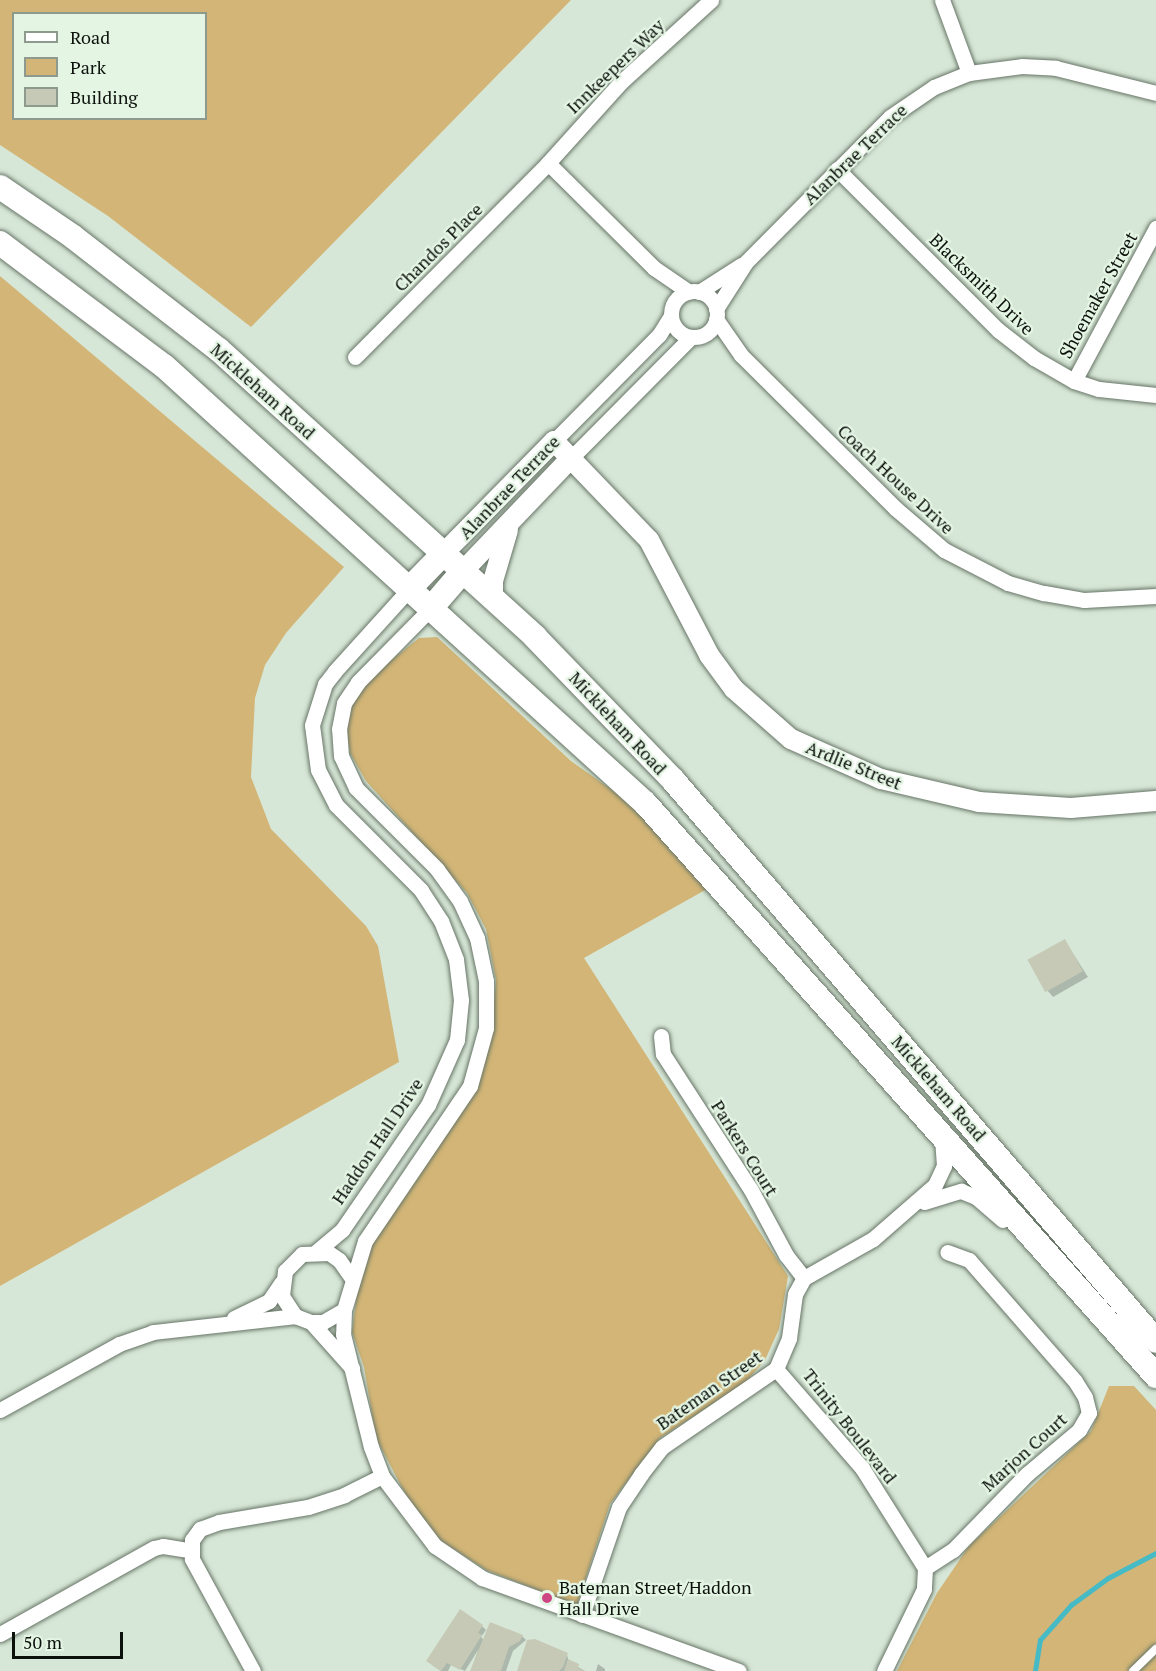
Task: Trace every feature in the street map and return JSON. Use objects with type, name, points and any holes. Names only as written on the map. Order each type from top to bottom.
[{"type":"main road","name":"Mickleham Road","points":[[0,187],[72,236],[210,343],[493,598],[603,704],[672,780],[1156,1341]]},
{"type":"main road","name":"Mickleham Road","points":[[0,243],[164,366],[411,587],[645,803],[1156,1376]]},
{"type":"main road","points":[[411,587],[444,553]]},
{"type":"main road","points":[[432,607],[463,571]]},
{"type":"street","name":"Innkeepers Way","points":[[548,163],[621,82],[711,0]]},
{"type":"street","points":[[942,0],[969,73]]},
{"type":"street","name":"Alanbrae Terrace","points":[[716,314],[746,262],[909,101],[969,73],[1022,66],[1056,68],[1156,93]]},
{"type":"street","points":[[548,163],[654,268],[694,292],[710,298],[716,314],[698,335],[677,330],[672,310],[654,268]]},
{"type":"street","name":"Chandos Place","points":[[355,357],[548,163]]},
{"type":"street","name":"Blacksmith Drive","points":[[837,170],[998,330],[1034,358],[1074,381],[1124,394],[1156,395]]},
{"type":"street","name":"Shoemaker Street","points":[[1074,381],[1156,228]]},
{"type":"street","name":"Alanbrae Terrace","points":[[694,292],[746,262]]},
{"type":"street","points":[[672,310],[694,292]]},
{"type":"street","name":"Alanbrae Terrace","points":[[444,553],[658,335],[672,310]]},
{"type":"street","name":"Coach House Drive","points":[[716,314],[741,356],[895,508],[944,550],[1008,583],[1044,593],[1084,600],[1156,596]]},
{"type":"street","name":"Alanbrae Terrace","points":[[463,571],[572,457],[698,335]]},
{"type":"street","name":"Coach House Drive","points":[[698,335],[741,356]]},
{"type":"street","name":"Ardlie Street","points":[[554,441],[572,457],[649,540],[709,655],[734,689],[791,739],[881,779],[970,801],[1071,808],[1156,801]]},
{"type":"street","points":[[493,598],[492,581],[511,522]]},
{"type":"street","name":"Haddon Hall Drive","points":[[316,1251],[342,1230],[428,1105],[458,1040],[461,1000],[456,959],[441,921],[422,890],[336,805],[318,770],[312,725],[330,677],[411,587]]},
{"type":"street","points":[[432,607],[358,681],[344,703],[340,746],[345,770],[356,788],[437,869],[460,901],[477,938],[486,981],[486,1028],[470,1086],[365,1240],[351,1277],[352,1290],[344,1310],[343,1334],[356,1372],[361,1410],[382,1476],[404,1509],[445,1552],[482,1578],[739,1671]]},
{"type":"street","name":"Parkers Court","points":[[661,1036],[663,1054],[751,1190],[786,1255],[804,1278]]},
{"type":"street","points":[[804,1278],[859,1249],[914,1207],[942,1173],[941,1133]]},
{"type":"street","points":[[914,1207],[952,1191],[976,1197],[994,1211],[1070,1295],[1134,1351]]},
{"type":"street","points":[[217,1324],[254,1312],[269,1301],[292,1261],[316,1251],[339,1260],[351,1277]]},
{"type":"street","name":"Marjon Court","points":[[925,1568],[953,1550],[1027,1474],[1079,1430],[1089,1413],[1089,1405],[1075,1381],[969,1260],[947,1252]]},
{"type":"street","name":"Bateman Street","points":[[582,1615],[619,1507],[662,1447],[776,1369],[789,1338],[795,1294],[804,1278]]},
{"type":"street","points":[[281,1283],[284,1301],[295,1316]]},
{"type":"street","points":[[310,1322],[329,1320],[344,1310]]},
{"type":"street","points":[[0,1410],[119,1344],[153,1332],[217,1324],[295,1316],[310,1322],[356,1372]]},
{"type":"street","name":"Trinity Boulevard","points":[[776,1369],[862,1468],[925,1568]]},
{"type":"street","points":[[189,1550],[200,1530],[219,1522],[308,1507],[344,1495],[382,1476]]},
{"type":"street","points":[[0,1634],[154,1548],[163,1546],[189,1550]]},
{"type":"street","points":[[189,1550],[253,1671]]},
{"type":"street","points":[[884,1671],[924,1589],[925,1568]]},
{"type":"lane","points":[[1133,1671],[1156,1648]]},
{"type":"green space","points":[[0,0],[571,0],[251,327],[108,216],[0,145]]},
{"type":"green space","points":[[0,276],[344,567],[286,633],[265,665],[255,698],[251,777],[271,829],[366,926],[378,946],[399,1062],[0,1286]]},
{"type":"green space","points":[[437,637],[571,761],[633,805],[707,889],[584,958],[788,1276],[779,1329],[765,1360],[744,1384],[660,1438],[610,1504],[577,1605],[486,1570],[440,1540],[408,1499],[376,1438],[364,1367],[352,1332],[359,1278],[371,1241],[451,1126],[492,1031],[496,980],[486,929],[467,893],[366,781],[350,753],[346,728],[352,702],[363,683],[419,638]]},
{"type":"green space","points":[[1109,1386],[1134,1386],[1156,1410],[1156,1671],[897,1671],[937,1593],[969,1546],[1091,1431]]},
{"type":"building","points":[[1065,939],[1083,971],[1045,992],[1027,960]]},
{"type":"building","points":[[460,1609],[483,1625],[478,1633],[482,1635],[460,1670],[447,1663],[441,1671],[426,1661]]},
{"type":"building","points":[[490,1622],[523,1635],[520,1641],[509,1647],[501,1671],[470,1671]]},
{"type":"building","points":[[535,1639],[568,1653],[559,1671],[517,1671],[527,1640]]},
{"type":"building","points":[[568,1659],[579,1664],[578,1668],[585,1671],[564,1671]]},
{"type":"waterway","points":[[1035,1671],[1040,1640],[1071,1605],[1108,1578],[1156,1553]]},
{"type":"place","name":"Bateman Street/Haddon Hall Drive","points":[[547,1598]]}]
